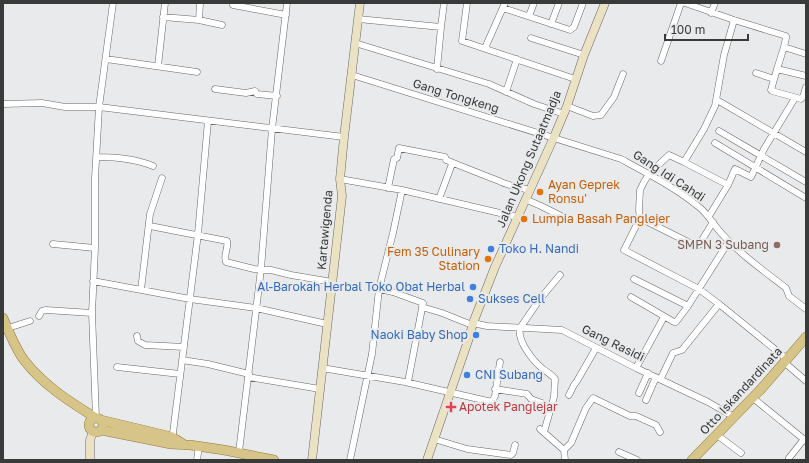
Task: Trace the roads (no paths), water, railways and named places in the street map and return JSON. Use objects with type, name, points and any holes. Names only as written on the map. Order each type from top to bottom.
[{"type":"main road","name":"Kartawigenda","points":[[312,460],[342,196],[340,179],[360,3]]},
{"type":"main road","name":"Jalan Ukong Sutaatmadja","points":[[427,460],[470,338],[472,324],[495,267],[554,137],[584,55],[606,3]]},
{"type":"main road","points":[[3,318],[24,359],[40,377],[59,394],[75,405],[96,425],[185,445],[239,452],[272,460]]},
{"type":"main road","name":"Otto Iskandardinata","points":[[692,460],[752,398],[806,337]]},
{"type":"main road","points":[[90,460],[90,440],[96,425]]},
{"type":"street","points":[[96,425],[92,313],[97,157],[99,108],[113,3]]},
{"type":"street","points":[[158,66],[165,3]]},
{"type":"street","points":[[199,20],[200,3]]},
{"type":"street","points":[[239,452],[261,269],[272,129],[287,3]]},
{"type":"street","points":[[437,69],[444,3]]},
{"type":"street","points":[[467,3],[462,40],[575,79]]},
{"type":"street","points":[[529,16],[534,3]]},
{"type":"street","points":[[551,24],[559,3]]},
{"type":"street","points":[[485,48],[504,5],[529,16],[570,30],[572,29],[583,3]]},
{"type":"street","points":[[661,61],[685,3],[711,13],[786,36],[771,90],[795,98],[802,98],[806,87]]},
{"type":"street","points":[[711,13],[715,3]]},
{"type":"street","points":[[233,5],[286,15]]},
{"type":"street","points":[[163,17],[199,20],[222,25]]},
{"type":"street","points":[[358,19],[441,28]]},
{"type":"street","points":[[684,162],[704,129],[717,100],[724,56],[734,20]]},
{"type":"street","points":[[531,38],[584,55]]},
{"type":"street","points":[[355,43],[489,84],[534,104],[593,116],[601,115],[614,97],[623,74]]},
{"type":"street","points":[[784,47],[806,54]]},
{"type":"street","points":[[106,59],[197,72]]},
{"type":"street","points":[[506,92],[517,59]]},
{"type":"street","points":[[777,69],[806,76]]},
{"type":"street","points":[[756,73],[774,79]]},
{"type":"street","name":"Gang Tongkeng","points":[[352,75],[554,137]]},
{"type":"street","points":[[215,89],[246,93],[255,90],[257,94],[276,96]]},
{"type":"street","points":[[709,216],[728,185],[735,169],[751,177],[773,133],[795,98]]},
{"type":"street","points":[[717,100],[806,152]]},
{"type":"street","points":[[3,104],[42,103],[65,107],[99,108],[344,137]]},
{"type":"street","points":[[172,441],[198,234],[208,121]]},
{"type":"street","points":[[719,131],[806,182]]},
{"type":"street","name":"Gang Idi Cahdi","points":[[554,137],[621,158],[649,174],[698,206],[709,216],[722,235],[742,254],[786,288],[789,296],[806,309]]},
{"type":"street","points":[[716,143],[806,198]]},
{"type":"street","points":[[388,188],[394,159],[397,158],[399,148],[445,157],[446,160],[452,164],[471,169],[498,181],[529,190]]},
{"type":"street","points":[[728,185],[670,155],[649,174],[640,190],[640,218],[624,250],[699,289],[786,361],[806,381]]},
{"type":"street","points":[[97,157],[114,157],[146,163],[153,166]]},
{"type":"street","points":[[439,199],[452,164]]},
{"type":"street","points":[[141,290],[150,226],[150,214],[162,178]]},
{"type":"street","points":[[340,179],[402,190],[517,217]]},
{"type":"street","points":[[350,460],[372,354],[379,289],[402,190]]},
{"type":"street","points":[[525,199],[567,219]]},
{"type":"street","points":[[640,218],[696,246],[699,245],[713,222]]},
{"type":"street","points":[[150,226],[227,240],[228,247],[224,256],[226,262],[254,269],[332,282]]},
{"type":"street","points":[[631,298],[664,317],[676,322],[688,306],[729,241]]},
{"type":"street","points":[[53,244],[95,248]]},
{"type":"street","points":[[560,275],[540,299],[520,328],[519,336],[521,342],[537,363],[555,377],[556,382],[554,397],[542,430],[564,450],[565,460]]},
{"type":"street","points":[[634,278],[688,306]]},
{"type":"street","points":[[93,281],[190,299],[256,308],[327,324]]},
{"type":"street","name":"Gang Rasidi","points":[[379,289],[393,292],[423,303],[422,307],[472,324],[562,330],[636,368],[708,402],[734,417]]},
{"type":"street","points":[[646,400],[673,353],[682,350],[719,304]]},
{"type":"street","points":[[408,382],[420,325],[422,307]]},
{"type":"street","points":[[39,316],[42,311],[46,310],[92,313]]},
{"type":"street","points":[[636,368],[664,317]]},
{"type":"street","points":[[8,328],[30,321]]},
{"type":"street","points":[[137,336],[138,341],[146,345],[184,347]]},
{"type":"street","points":[[570,395],[574,385],[596,348]]},
{"type":"street","points":[[182,360],[208,364],[248,376],[320,389]]},
{"type":"street","points":[[322,368],[408,382],[492,402],[495,396],[500,362]]},
{"type":"street","points":[[117,367],[180,374]]},
{"type":"street","points":[[639,393],[648,373]]},
{"type":"street","points":[[495,389],[527,394],[531,399],[542,403],[542,408],[550,410]]},
{"type":"street","points":[[564,450],[571,443],[586,408],[593,398],[630,416],[636,416],[656,425],[660,432]]},
{"type":"street","points":[[752,398],[805,440],[789,458]]},
{"type":"street","points":[[717,435],[741,453]]},
{"type":"street","points":[[434,439],[467,448],[511,455],[513,454],[515,445]]},
{"type":"street","points":[[197,460],[199,446]]},
{"type":"street","points":[[619,452],[637,460]]},
{"type":"place","name":"Ayan Geprek Ronsu'","points":[[540,192]]},
{"type":"place","name":"Lumpia Basah Panglejer","points":[[524,219]]},
{"type":"place","name":"SMPN 3 Subang","points":[[777,245]]},
{"type":"place","name":"Toko H. Nandi","points":[[491,249]]},
{"type":"place","name":"Fem 35 Culinary Station","points":[[488,259]]},
{"type":"place","name":"Al-Barokah Herbal Toko Obat Herbal","points":[[473,287]]},
{"type":"place","name":"Sukses Cell","points":[[470,299]]},
{"type":"place","name":"Naoki Baby Shop","points":[[476,335]]},
{"type":"place","name":"CNI Subang","points":[[467,375]]},
{"type":"place","name":"Apotek Panglejar","points":[[451,407]]}]
